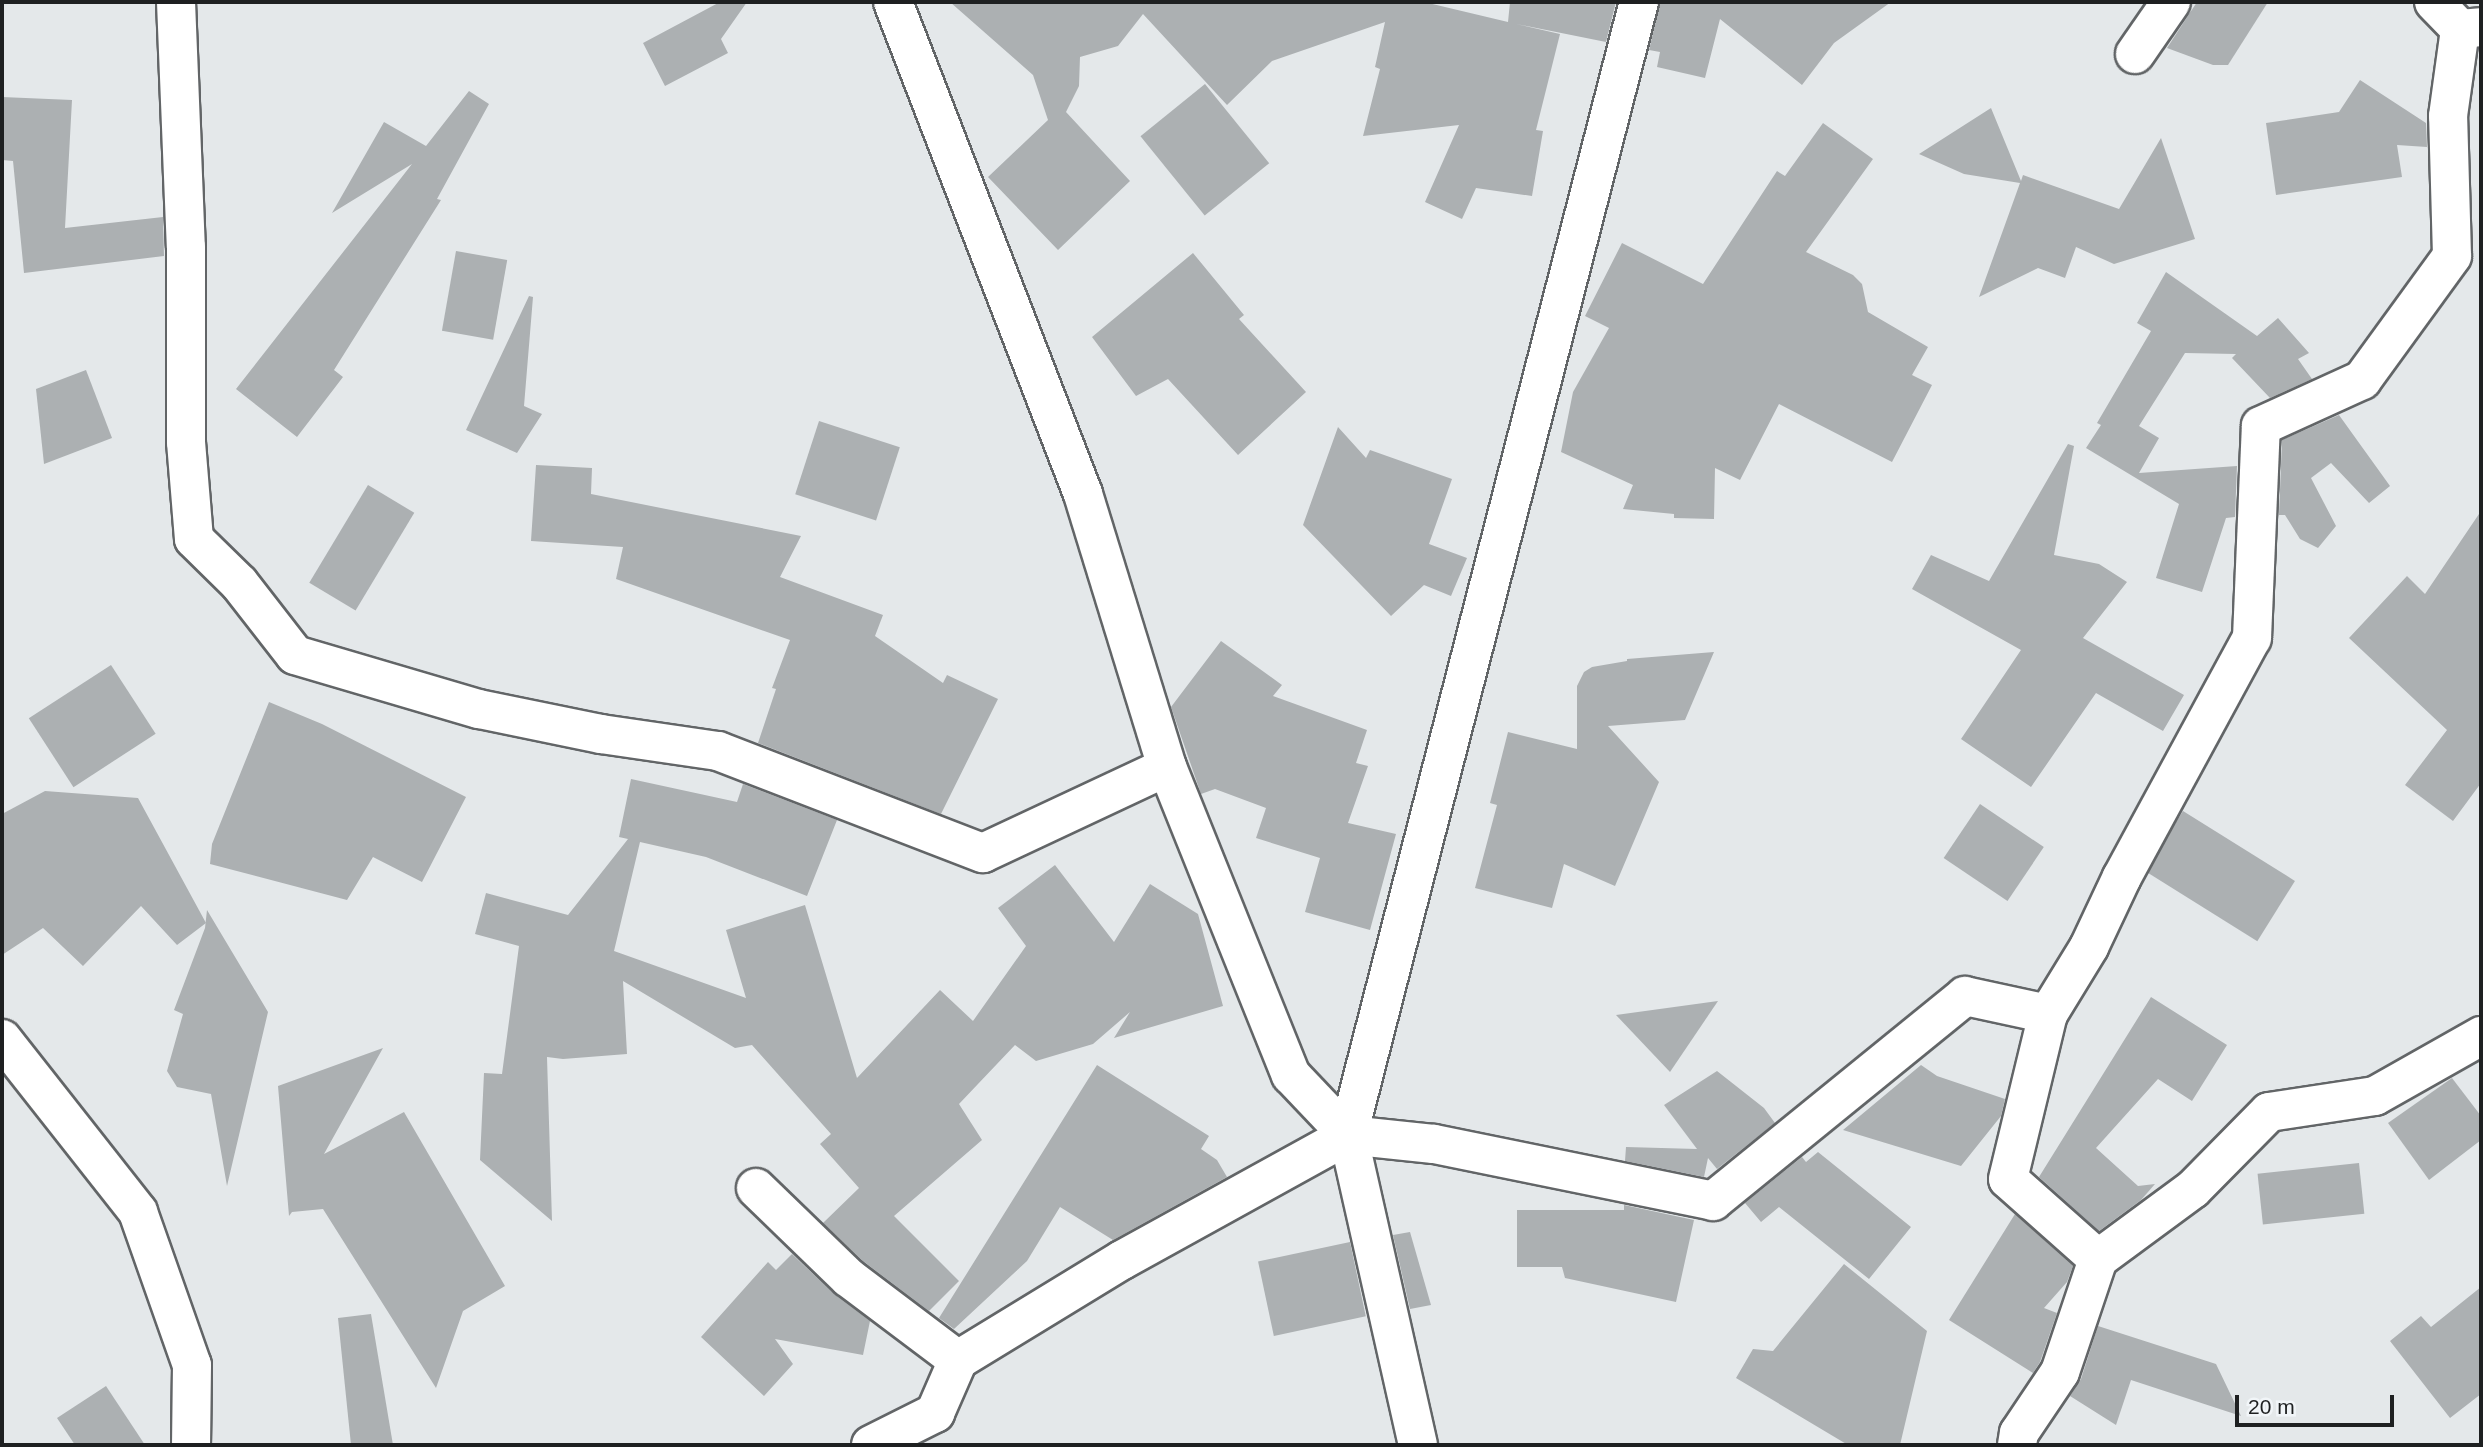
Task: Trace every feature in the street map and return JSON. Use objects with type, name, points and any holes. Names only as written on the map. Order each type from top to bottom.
[{"type":"street","points":[[176,2],[186,247],[186,442],[194,539],[239,583],[295,655],[479,709],[600,734],[718,751],[984,853],[1167,767]]},
{"type":"street","points":[[893,2],[1083,495],[1167,767],[1291,1075],[1348,1135]]},
{"type":"street","points":[[1418,1445],[1348,1135],[1639,2]]},
{"type":"street","points":[[2135,54],[2171,2]]},
{"type":"street","points":[[2098,1259],[2008,1179],[2048,1014],[2089,947],[2122,877],[2252,638],[2261,426],[2362,380],[2452,256],[2448,116],[2471,28],[2434,2]]},
{"type":"street","points":[[871,1445],[927,1429],[958,1360],[1122,1260],[1348,1135],[1434,1144],[1713,1201],[1965,996],[2048,1014]]},
{"type":"street","points":[[2017,1445],[2019,1433],[2060,1372],[2098,1259],[2193,1189],[2269,1112],[2375,1096],[2481,1036]]},
{"type":"street","points":[[2,1039],[138,1212],[192,1365],[191,1445]]},
{"type":"street","points":[[756,1188],[849,1278],[958,1360]]},
{"type":"building","points":[[720,2],[747,2],[721,39],[728,53],[665,86],[643,43]]},
{"type":"building","points":[[950,2],[1424,2],[1508,22],[1510,2],[1616,2],[1606,42],[1516,24],[1560,34],[1536,130],[1543,131],[1532,196],[1476,188],[1462,219],[1425,202],[1459,125],[1363,136],[1380,69],[1375,67],[1385,22],[1272,61],[1227,105],[1143,14],[1118,46],[1080,57],[1079,86],[1066,112],[1130,181],[1058,250],[988,177],[1048,120],[1033,75]]},
{"type":"building","points":[[1660,2],[1891,2],[1834,43],[1802,85],[1720,19],[1705,78],[1657,67],[1660,52],[1649,50]]},
{"type":"building","points":[[2197,2],[2268,2],[2228,65],[2213,65],[2167,48]]},
{"type":"building","points":[[2360,80],[2426,123],[2427,147],[2397,145],[2402,177],[2276,195],[2266,123],[2339,112]]},
{"type":"building","points":[[1205,84],[1269,163],[1205,216],[1140,136]]},
{"type":"building","points":[[469,91],[489,104],[437,199],[441,200],[334,370],[343,377],[297,437],[236,389],[412,164],[332,213],[384,122],[426,146]]},
{"type":"building","points":[[2,97],[72,100],[65,228],[163,217],[164,256],[24,273],[13,161],[2,160]]},
{"type":"building","points":[[1991,108],[2021,181],[2023,175],[2119,209],[2161,138],[2195,239],[2114,264],[2076,247],[2065,278],[2038,268],[1979,297],[2020,183],[1964,174],[1919,154]]},
{"type":"building","points":[[1823,123],[1873,159],[1806,252],[1853,275],[1862,284],[1868,312],[1928,347],[1912,375],[1932,385],[1892,462],[1779,404],[1740,480],[1715,468],[1714,519],[1674,518],[1674,514],[1623,509],[1633,485],[1561,452],[1573,392],[1609,328],[1585,316],[1622,243],[1703,284],[1777,171],[1785,176]]},
{"type":"building","points":[[456,251],[507,260],[493,340],[442,331]]},
{"type":"building","points":[[1193,253],[1244,315],[1239,319],[1306,392],[1238,455],[1168,379],[1136,396],[1092,337]]},
{"type":"building","points":[[2166,272],[2257,336],[2278,318],[2309,353],[2298,359],[2312,379],[2270,398],[2232,358],[2236,354],[2185,353],[2139,426],[2159,438],[2139,473],[2237,466],[2235,517],[2226,518],[2202,592],[2156,578],[2179,504],[2086,448],[2101,425],[2097,423],[2151,331],[2137,323]]},
{"type":"building","points":[[529,296],[533,297],[524,406],[542,414],[517,453],[466,430]]},
{"type":"building","points":[[86,370],[112,438],[44,464],[36,389]]},
{"type":"building","points":[[2339,415],[2390,486],[2369,503],[2331,463],[2311,478],[2336,526],[2318,548],[2300,539],[2285,515],[2279,515],[2282,440]]},
{"type":"building","points":[[819,421],[900,447],[876,520],[795,494]]},
{"type":"building","points":[[1338,427],[1366,458],[1370,450],[1452,479],[1429,544],[1467,558],[1451,596],[1424,585],[1391,616],[1303,525]]},
{"type":"building","points":[[2068,444],[2074,446],[2054,555],[2099,564],[2127,582],[2083,638],[2184,695],[2163,731],[2096,693],[2031,787],[1961,739],[2021,650],[1912,589],[1931,555],[1989,581]]},
{"type":"building","points":[[536,465],[592,468],[591,494],[801,536],[780,577],[883,615],[875,636],[943,683],[947,675],[998,699],[941,814],[758,743],[776,689],[772,688],[790,640],[616,579],[623,547],[531,541]]},
{"type":"building","points":[[368,485],[414,513],[356,611],[309,583]]},
{"type":"building","points":[[2481,511],[2481,783],[2453,821],[2405,785],[2447,730],[2349,638],[2407,576],[2425,594]]},
{"type":"building","points":[[1221,641],[1282,685],[1273,696],[1367,730],[1356,763],[1368,766],[1348,823],[1396,834],[1370,930],[1305,912],[1320,858],[1256,838],[1266,808],[1215,789],[1201,794],[1171,707]]},
{"type":"building","points":[[1714,652],[1685,720],[1608,726],[1659,782],[1615,886],[1564,864],[1552,908],[1475,888],[1497,805],[1490,803],[1508,732],[1577,749],[1577,686],[1584,672],[1592,667],[1627,659]]},
{"type":"building","points":[[111,665],[156,734],[73,787],[29,718]]},
{"type":"building","points":[[269,702],[322,724],[466,797],[422,882],[373,857],[347,900],[210,864],[212,844]]},
{"type":"building","points":[[631,779],[737,802],[743,784],[837,820],[807,896],[706,857],[640,842],[614,951],[746,998],[726,930],[805,905],[857,1078],[940,990],[973,1021],[1026,946],[998,908],[1055,865],[1114,942],[1150,884],[1198,914],[1223,1006],[1114,1038],[1130,1012],[1093,1044],[1036,1061],[1015,1045],[959,1104],[982,1140],[894,1216],[959,1281],[929,1311],[863,1261],[823,1223],[859,1188],[820,1144],[831,1134],[752,1045],[735,1048],[623,981],[627,1054],[563,1059],[547,1057],[552,1221],[480,1160],[484,1073],[502,1074],[519,946],[475,934],[486,893],[568,915],[628,839],[619,837]]},
{"type":"building","points":[[45,791],[138,798],[206,923],[177,945],[141,906],[83,966],[43,928],[2,955],[2,814]]},
{"type":"building","points":[[1980,804],[2044,847],[2007,901],[1944,858]]},
{"type":"building","points":[[2183,811],[2295,881],[2257,941],[2145,871]]},
{"type":"building","points":[[207,910],[268,1012],[227,1186],[211,1094],[177,1087],[167,1071],[183,1014],[174,1010],[205,928]]},
{"type":"building","points":[[2151,997],[2227,1045],[2192,1101],[2158,1079],[2096,1148],[2138,1186],[2155,1184],[2141,1200],[2099,1231],[2039,1177]]},
{"type":"building","points":[[1718,1001],[1670,1072],[1616,1015]]},
{"type":"building","points":[[383,1048],[324,1154],[404,1112],[505,1286],[463,1311],[436,1388],[323,1209],[292,1212],[289,1216],[278,1086]]},
{"type":"building","points":[[1097,1065],[1209,1136],[1201,1149],[1217,1160],[1227,1177],[1113,1240],[1060,1207],[1027,1261],[954,1329],[939,1318]]},
{"type":"building","points":[[1921,1065],[1937,1076],[2005,1099],[2001,1116],[1961,1166],[1843,1130]]},
{"type":"building","points":[[1717,1071],[1764,1108],[1775,1123],[1717,1169],[1708,1158],[1704,1177],[1625,1161],[1626,1147],[1697,1149],[1664,1105]]},
{"type":"building","points":[[2452,1078],[2481,1116],[2481,1140],[2429,1180],[2388,1123]]},
{"type":"building","points":[[1818,1152],[1911,1227],[1869,1279],[1779,1207],[1761,1222],[1745,1203],[1802,1157],[1806,1162]]},
{"type":"building","points":[[2359,1163],[2364,1214],[2263,1224],[2258,1174]]},
{"type":"building","points":[[1624,1205],[1694,1220],[1676,1302],[1565,1278],[1562,1267],[1517,1267],[1517,1210],[1624,1210]]},
{"type":"building","points":[[2015,1214],[2073,1266],[2067,1282],[2044,1308],[2057,1313],[2040,1362],[2033,1373],[1949,1320]]},
{"type":"building","points":[[1410,1232],[1431,1305],[1410,1309],[1393,1235]]},
{"type":"building","points":[[1350,1242],[1366,1316],[1274,1336],[1258,1262]]},
{"type":"building","points":[[792,1254],[834,1294],[870,1321],[863,1355],[775,1339],[793,1364],[764,1396],[701,1337],[768,1262],[776,1270]]},
{"type":"building","points":[[1844,1264],[1927,1331],[1900,1445],[1848,1445],[1736,1378],[1753,1349],[1773,1351]]},
{"type":"building","points":[[2481,1287],[2481,1394],[2450,1418],[2390,1341],[2421,1316],[2431,1327]]},
{"type":"building","points":[[371,1314],[393,1445],[351,1445],[338,1318]]},
{"type":"building","points":[[2098,1326],[2216,1364],[2241,1416],[2131,1380],[2116,1425],[2070,1396],[2081,1379]]},
{"type":"building","points":[[106,1386],[145,1445],[75,1445],[57,1418]]}]
